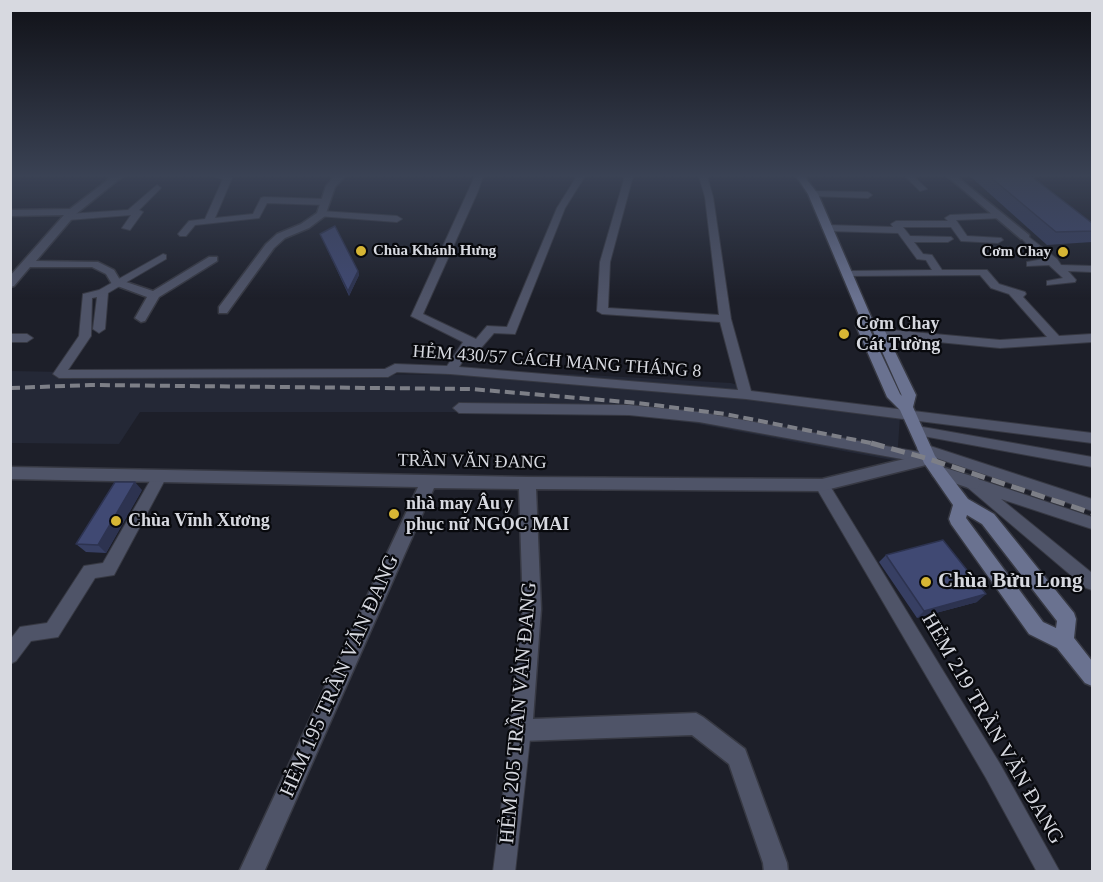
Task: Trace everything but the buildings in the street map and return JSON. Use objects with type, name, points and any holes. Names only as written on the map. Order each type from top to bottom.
[{"type":"street","points":[[10,284],[16,273],[29,264],[68,217]]},
{"type":"street","points":[[223,310],[270,246],[281,236],[305,226],[317,217]]},
{"type":"street","points":[[823,217],[867,321],[877,327],[909,395],[908,411]]},
{"type":"street","points":[[1001,217],[1025,237]]},
{"type":"street","points":[[141,318],[154,295],[213,259]]},
{"type":"street","points":[[29,264],[94,264],[110,272],[116,282],[154,295]]},
{"type":"street","points":[[867,321],[862,326],[894,397],[908,411],[926,454],[962,504],[988,519],[1067,619],[1064,641]]},
{"type":"street","name":"TRẦN VĂN ÐANG","points":[[10,473],[527,483],[822,485],[926,454]]},
{"type":"street","points":[[939,472],[972,483]]},
{"type":"street","name":"HẺM 195 TRẦN VĂN ÐANG","points":[[251,872],[429,480]]},
{"type":"street","name":"HẺM 205 TRẦN VĂN ÐANG","points":[[521,730],[532,609],[531,537],[527,483]]},
{"type":"street","points":[[962,504],[957,519],[1036,628],[1064,641],[1092,676]]},
{"type":"street","points":[[521,730],[696,724],[737,757],[775,863],[776,872]]},
{"type":"lane","points":[[127,228],[134,217]]},
{"type":"lane","points":[[208,221],[210,217]]},
{"type":"lane","points":[[183,234],[192,223],[245,217]]},
{"type":"lane","points":[[369,217],[397,219]]},
{"type":"lane","points":[[462,217],[417,316],[438,324],[477,345],[491,329],[511,331],[557,217]]},
{"type":"lane","points":[[617,217],[605,262],[602,311],[725,319]]},
{"type":"lane","points":[[712,217],[725,319],[746,395]]},
{"type":"lane","points":[[971,217],[950,218],[964,239],[998,240]]},
{"type":"lane","points":[[939,272],[929,257],[920,257],[896,224],[954,224]]},
{"type":"lane","points":[[827,228],[900,230]]},
{"type":"lane","points":[[1025,237],[1071,280],[1051,283]]},
{"type":"lane","points":[[907,239],[948,239]]},
{"type":"lane","points":[[99,329],[103,292],[116,282],[163,257]]},
{"type":"lane","points":[[1031,264],[1092,269]]},
{"type":"lane","points":[[847,274],[983,273],[995,286],[1017,293],[1057,341]]},
{"type":"lane","name":"HẺM 430/57 CÁCH MẠNG THÁNG 8","points":[[103,292],[87,296],[85,336],[59,374],[388,373],[395,368],[450,370],[908,411],[1092,438]]},
{"type":"lane","points":[[880,333],[1000,344],[1092,338]]},
{"type":"lane","points":[[10,338],[27,338]]},
{"type":"lane","points":[[450,370],[470,341]]},
{"type":"lane","points":[[459,408],[629,410],[676,415],[926,454],[1092,504]]},
{"type":"lane","points":[[916,431],[1092,462]]},
{"type":"lane","points":[[10,655],[26,633],[52,631],[90,571],[108,570],[160,476]]},
{"type":"lane","points":[[972,483],[1092,523]]},
{"type":"lane","points":[[972,483],[1092,584]]},
{"type":"lane","name":"HẺM 219 TRẦN VĂN ÐANG","points":[[822,485],[993,771],[1048,872]]},
{"type":"lane","name":"HẺM 205 TRẦN VĂN ÐANG","points":[[504,872],[521,730]]},
{"type":"shaded area","points":[[11,371],[226,375],[570,374],[731,383],[794,404],[900,416],[897,461],[693,423],[601,412],[140,412],[119,444],[11,443]]},
{"type":"railway","points":[[10,388],[91,385],[471,389],[638,403],[725,414],[871,443]]},
{"type":"railway","points":[[871,443],[876,444]]},
{"type":"railway","points":[[871,443],[929,459],[1092,513]]},
{"type":"place","name":"Chùa Khánh Hưng","points":[[361,251]]},
{"type":"place","name":"Cơm Chay","points":[[1063,252]]},
{"type":"place","name":"Cơm Chay Cát Tường","points":[[844,334]]},
{"type":"place","name":"nhà may Âu y phục nữ NGỌC MAI","points":[[394,514]]},
{"type":"place","name":"Chùa Vĩnh Xương","points":[[116,521]]},
{"type":"place","name":"Chùa Bửu Long","points":[[926,582]]}]
